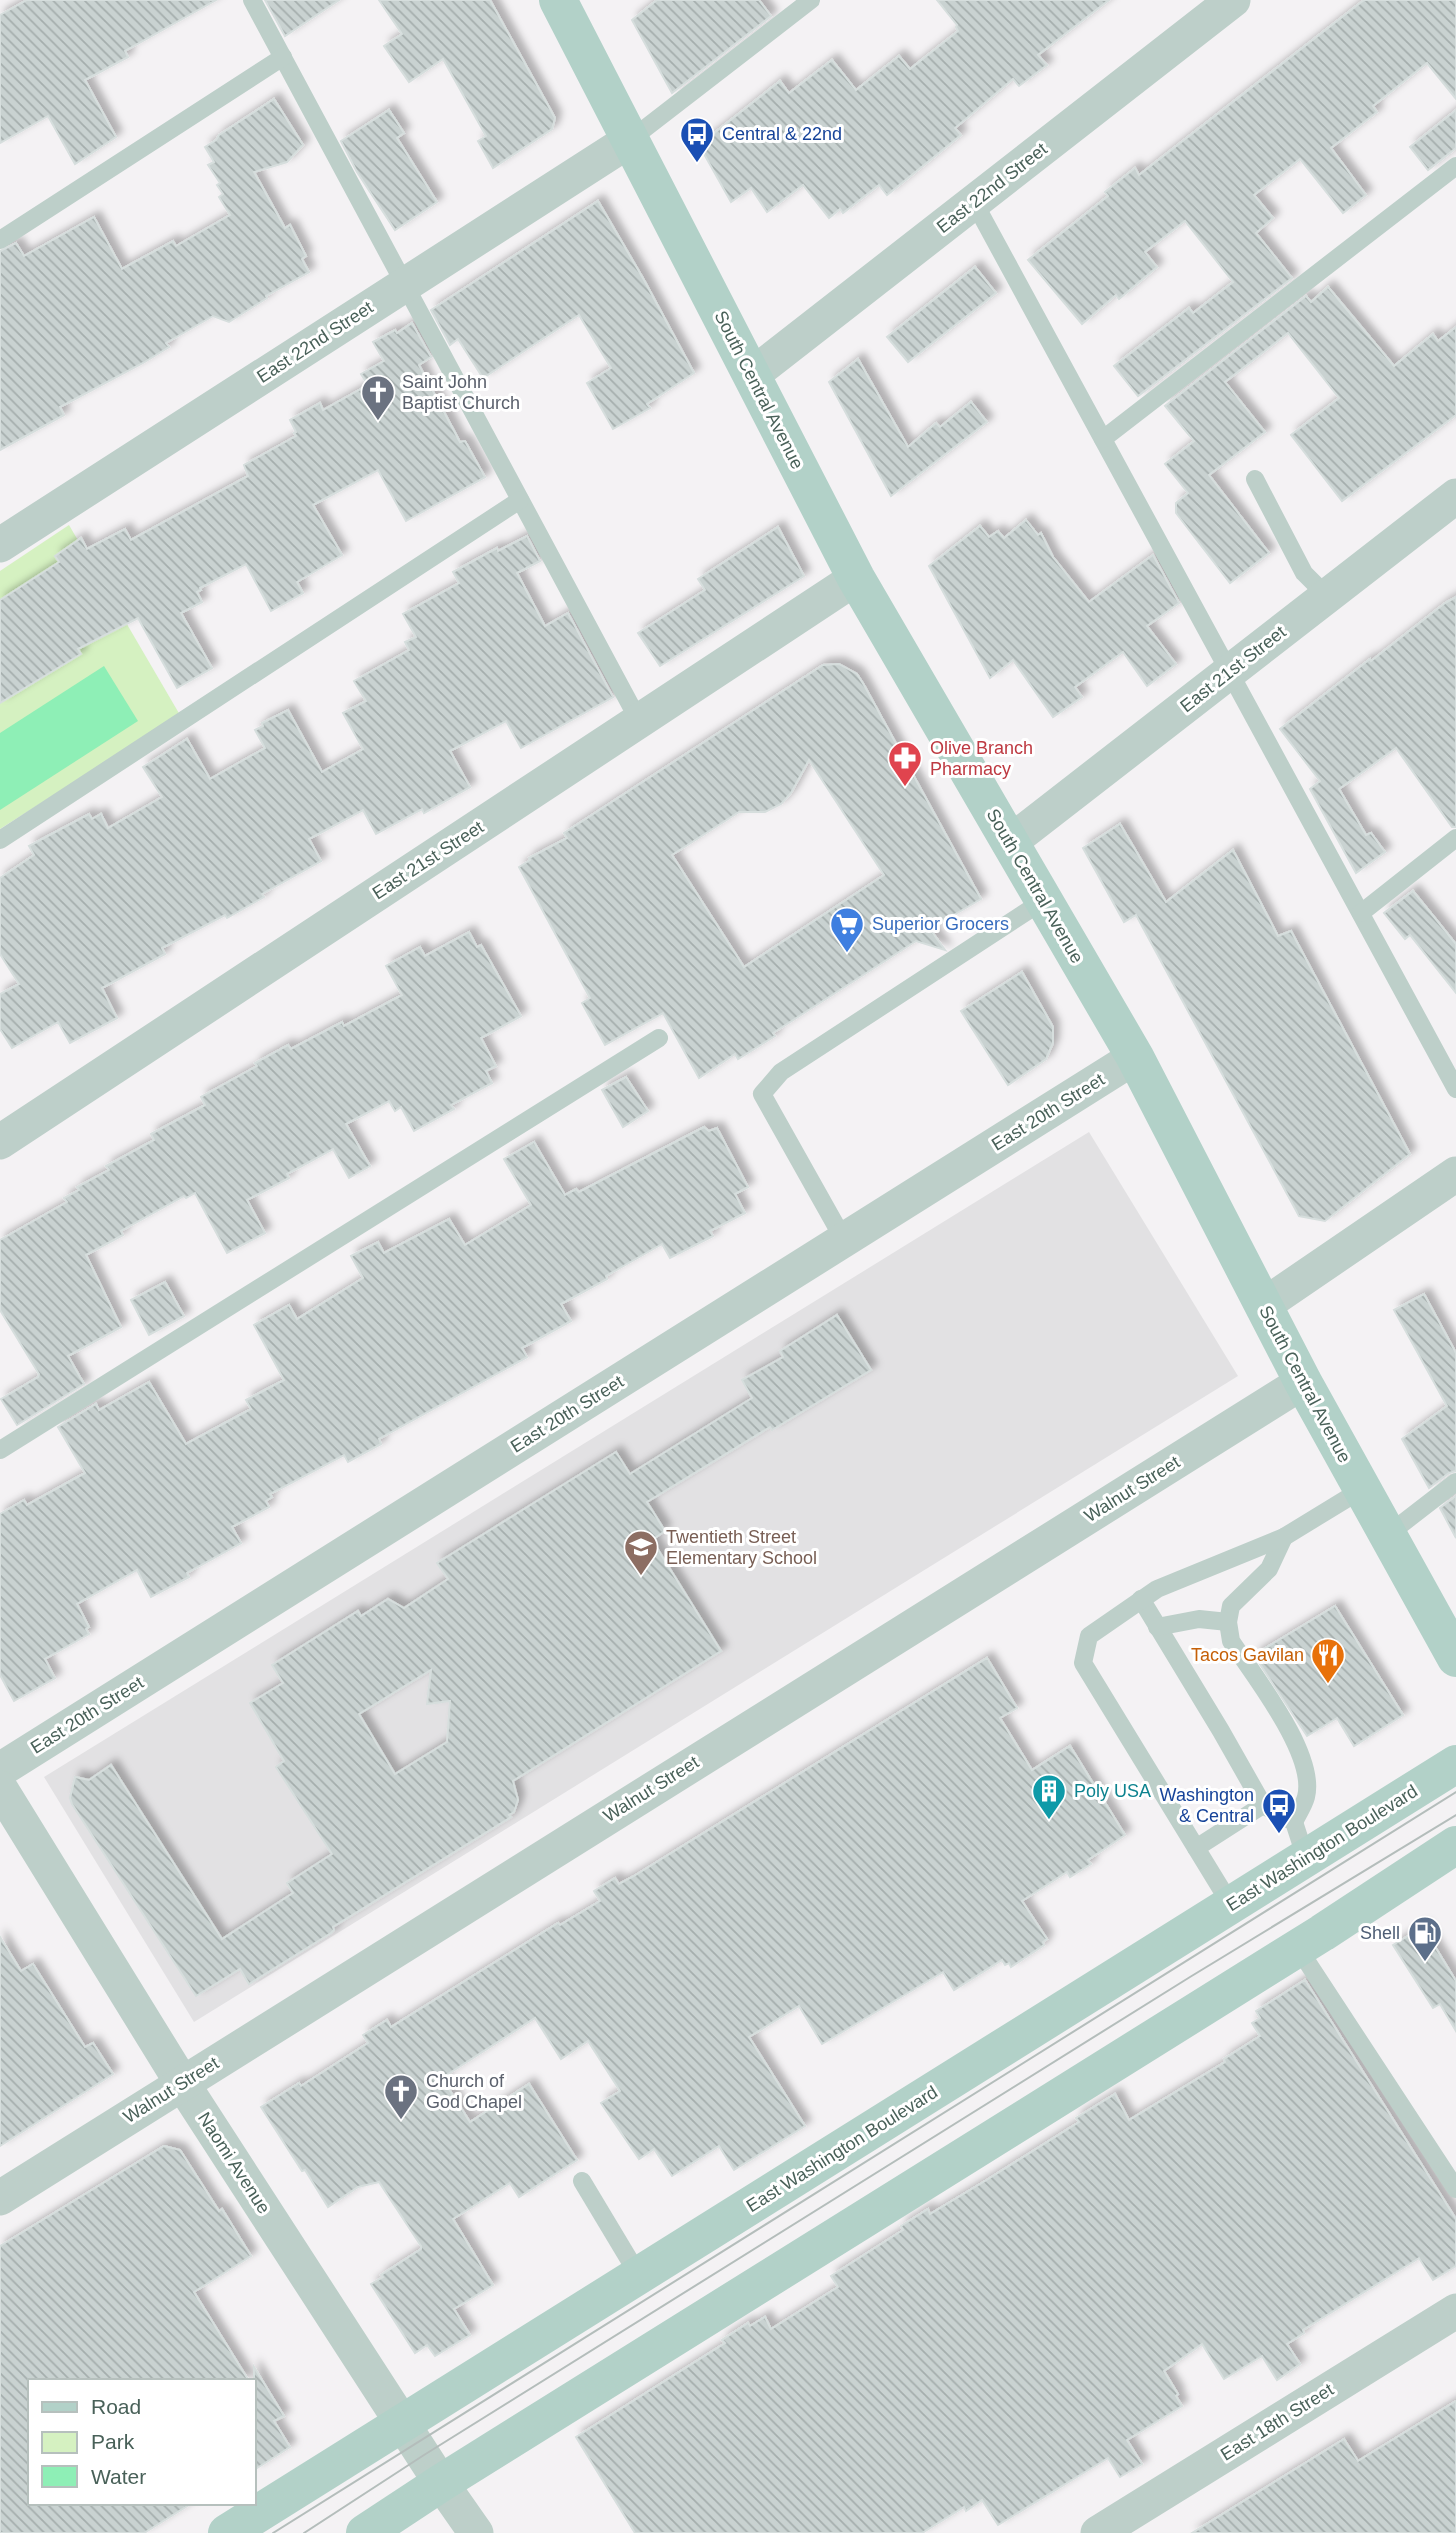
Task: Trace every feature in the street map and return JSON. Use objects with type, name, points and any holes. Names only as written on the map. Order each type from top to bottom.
[{"type":"main road","name":"South Central Avenue","points":[[558,0],[856,578],[1135,1058],[1303,1382],[1456,1658]]},
{"type":"main road","name":"East Washington Boulevard","points":[[227,2533],[1456,1764]]},
{"type":"main road","points":[[365,2533],[440,2483],[1298,1948],[1456,1846]]},
{"type":"street","name":"East 22nd Street","points":[[752,375],[1233,0]]},
{"type":"street","name":"East 22nd Street","points":[[0,545],[630,140]]},
{"type":"street","name":"East 21st Street","points":[[1009,843],[1456,496]]},
{"type":"street","name":"East 21st Street","points":[[0,1142],[856,578]]},
{"type":"street","name":"East 20th Street","points":[[0,1770],[1135,1058]]},
{"type":"street","points":[[1264,1305],[1456,1174]]},
{"type":"street","name":"Walnut Street","points":[[0,2198],[1303,1382]]},
{"type":"street","name":"Naomi Avenue","points":[[0,1788],[182,2083],[440,2483],[476,2533]]},
{"type":"street","name":"East 18th Street","points":[[1098,2533],[1456,2311]]},
{"type":"lane","points":[[252,0],[639,721]]},
{"type":"lane","points":[[630,140],[811,0]]},
{"type":"lane","points":[[0,240],[283,57]]},
{"type":"lane","points":[[1103,439],[1456,166]]},
{"type":"lane","points":[[974,202],[1456,1089]]},
{"type":"lane","points":[[1255,479],[1304,573],[1327,596]]},
{"type":"lane","points":[[0,840],[520,500]]},
{"type":"lane","points":[[1361,913],[1456,838]]},
{"type":"lane","points":[[844,1240],[762,1094],[781,1072],[1043,901]]},
{"type":"lane","points":[[0,1450],[659,1038]]},
{"type":"lane","points":[[1386,1536],[1456,1482]]},
{"type":"lane","points":[[1231,1906],[1083,1663],[1089,1636],[1157,1590],[1284,1537],[1361,1490]]},
{"type":"lane","points":[[1284,1537],[1269,1569],[1231,1606],[1228,1622],[1231,1641],[1298,1745],[1304,1765],[1307,1795],[1294,1822]]},
{"type":"lane","points":[[1141,1599],[1263,1805],[1294,1822],[1306,1859]]},
{"type":"lane","points":[[1157,1627],[1199,1619],[1228,1622]]},
{"type":"lane","points":[[1196,1848],[1263,1805]]},
{"type":"lane","points":[[1298,1948],[1456,2189]]},
{"type":"lane","points":[[582,2181],[639,2276]]},
{"type":"shaded area","name":"Twentieth Street Elementary School","points":[[1089,1132],[1238,1376],[194,2022],[44,1777]]},
{"type":"green space","points":[[69,525],[180,715],[0,829],[0,571]]},
{"type":"water","points":[[104,666],[138,721],[0,810],[0,733]]},
{"type":"building","points":[[27,0],[216,0],[125,51],[128,57],[85,80],[116,137],[75,164],[48,116],[0,143],[0,15]]},
{"type":"building","points":[[265,0],[339,0],[285,36]]},
{"type":"building","points":[[379,0],[490,0],[555,118],[552,129],[493,168],[478,141],[486,136],[443,59],[409,82],[384,46],[402,34]]},
{"type":"building","points":[[657,0],[759,0],[771,16],[672,93],[632,20]]},
{"type":"building","points":[[937,0],[1109,0],[1038,55],[1047,65],[1019,86],[1013,79],[955,128],[961,135],[887,195],[879,185],[843,213],[840,209],[829,218],[803,185],[767,212],[751,188],[731,202],[699,145],[780,81],[789,93],[832,60],[856,90],[899,56],[910,69],[958,31],[957,25]]},
{"type":"building","points":[[1364,0],[1456,0],[1456,99],[1427,63],[1373,106],[1377,112],[1331,148],[1366,195],[1343,213],[1300,159],[1254,195],[1273,218],[1256,233],[1292,278],[1138,396],[1114,366],[1189,308],[1193,313],[1233,282],[1185,221],[1145,252],[1157,267],[1119,299],[1116,295],[1082,324],[1028,260],[1108,196],[1105,192],[1135,168],[1139,175]]},
{"type":"building","points":[[274,99],[303,145],[287,162],[254,172],[285,228],[290,225],[306,256],[302,259],[309,272],[266,296],[267,298],[229,322],[213,316],[166,343],[169,347],[143,363],[60,407],[64,415],[0,450],[0,251],[16,243],[24,256],[94,217],[122,269],[173,241],[176,246],[230,215],[219,197],[223,194],[217,185],[220,183],[208,165],[214,162],[205,147]]},
{"type":"building","points":[[389,110],[404,133],[397,138],[437,202],[395,230],[357,172],[341,141]]},
{"type":"building","points":[[1456,110],[1456,148],[1428,170],[1410,147]]},
{"type":"building","points":[[598,201],[694,373],[647,404],[650,408],[613,429],[587,383],[611,368],[579,315],[483,378],[458,339],[450,345],[431,310]]},
{"type":"building","points":[[975,267],[996,293],[908,362],[887,337]]},
{"type":"building","points":[[1328,287],[1394,366],[1433,334],[1438,341],[1456,327],[1456,415],[1342,501],[1291,435],[1339,398],[1288,333],[1225,382],[1265,432],[1209,475],[1269,553],[1230,583],[1176,513],[1176,503],[1188,493],[1165,464],[1194,441],[1165,406],[1306,296],[1311,302]]},
{"type":"building","points":[[412,323],[431,357],[419,365],[460,442],[465,441],[485,477],[406,521],[378,470],[313,505],[342,555],[297,582],[303,593],[271,611],[246,564],[200,588],[197,592],[202,602],[181,613],[212,668],[177,688],[138,618],[78,649],[81,654],[0,703],[0,600],[59,562],[55,556],[81,538],[87,549],[125,529],[131,540],[248,476],[244,465],[296,436],[290,420],[320,403],[323,410],[368,385],[361,374],[384,361],[373,342],[395,330],[397,333]]},
{"type":"building","points":[[858,359],[908,447],[936,423],[940,427],[971,402],[987,422],[891,496],[829,382]]},
{"type":"building","points":[[1026,520],[1038,535],[1041,533],[1053,557],[1089,602],[1153,555],[1179,603],[1147,626],[1176,664],[1147,686],[1123,652],[1075,687],[1082,697],[1053,717],[1013,660],[990,678],[929,566],[980,526],[989,537],[998,531],[1004,538]]},
{"type":"building","points":[[778,527],[804,576],[660,666],[638,633],[705,590],[698,579]]},
{"type":"building","points":[[527,536],[540,561],[517,573],[545,626],[568,613],[613,697],[521,748],[506,721],[450,751],[470,787],[424,813],[422,809],[376,834],[363,810],[309,839],[321,861],[262,894],[264,897],[227,918],[225,915],[162,948],[165,954],[102,988],[117,1018],[70,1043],[58,1022],[12,1048],[0,1029],[0,994],[19,984],[0,954],[0,878],[34,855],[29,846],[89,814],[92,819],[101,814],[108,828],[162,797],[143,767],[187,739],[210,779],[265,748],[255,730],[263,726],[262,723],[288,710],[322,772],[363,749],[343,713],[366,701],[354,681],[409,650],[405,642],[416,637],[403,614],[459,583],[453,572],[497,548],[498,551]]},
{"type":"building","points":[[1456,597],[1456,827],[1452,827],[1396,748],[1339,789],[1366,835],[1371,833],[1385,852],[1356,873],[1310,789],[1320,781],[1280,729]]},
{"type":"building","points":[[839,664],[857,674],[981,899],[930,929],[945,950],[916,941],[773,1033],[775,1036],[738,1059],[735,1054],[699,1078],[663,1013],[605,1045],[582,1003],[590,998],[519,867],[530,860],[529,858],[567,838],[564,833],[823,665]],"holes":[[[809,760],[884,875],[744,967],[672,855],[739,812],[765,812],[781,804],[791,793]]]},
{"type":"building","points":[[1120,824],[1166,902],[1233,850],[1278,936],[1291,931],[1410,1154],[1325,1221],[1299,1216],[1136,915],[1124,922],[1083,848]]},
{"type":"building","points":[[1413,891],[1456,944],[1456,993],[1410,935],[1405,939],[1384,913]]},
{"type":"building","points":[[469,932],[477,947],[481,945],[521,1016],[481,1038],[496,1066],[486,1071],[492,1083],[451,1105],[454,1109],[414,1131],[401,1107],[395,1111],[389,1101],[346,1124],[370,1166],[349,1178],[333,1149],[287,1174],[289,1178],[247,1200],[265,1233],[227,1253],[195,1193],[186,1198],[184,1196],[121,1231],[123,1235],[86,1255],[121,1327],[68,1356],[84,1384],[17,1425],[1,1399],[39,1374],[0,1310],[0,1240],[67,1202],[64,1198],[79,1190],[77,1187],[109,1170],[106,1166],[154,1140],[151,1134],[205,1105],[201,1097],[257,1066],[255,1063],[288,1045],[291,1049],[342,1022],[344,1026],[402,995],[386,966],[420,947],[425,956]]},
{"type":"building","points":[[1022,972],[1053,1027],[1053,1043],[1046,1059],[1008,1085],[961,1011]]},
{"type":"building","points":[[626,1077],[648,1111],[623,1127],[602,1090]]},
{"type":"building","points":[[704,1127],[709,1131],[717,1128],[748,1187],[735,1194],[745,1213],[710,1231],[713,1236],[670,1258],[662,1244],[606,1276],[607,1279],[561,1304],[571,1321],[522,1348],[527,1357],[379,1439],[381,1444],[348,1462],[344,1455],[270,1494],[272,1497],[266,1501],[269,1507],[232,1527],[241,1543],[187,1573],[189,1577],[151,1597],[137,1570],[77,1604],[89,1627],[86,1629],[89,1634],[45,1659],[55,1678],[14,1701],[0,1675],[0,1514],[24,1500],[27,1505],[85,1473],[58,1427],[96,1404],[99,1410],[149,1382],[186,1444],[251,1409],[246,1400],[284,1380],[254,1325],[289,1305],[297,1319],[363,1278],[351,1256],[378,1242],[384,1253],[449,1219],[465,1245],[531,1205],[504,1159],[534,1142],[565,1195],[576,1189],[579,1192]]},
{"type":"building","points":[[165,1282],[184,1316],[149,1335],[131,1300]]},
{"type":"building","points":[[1424,1294],[1456,1353],[1456,1471],[1429,1488],[1402,1439],[1447,1406],[1394,1310]]},
{"type":"building","points":[[837,1315],[871,1370],[772,1430],[770,1427],[647,1502],[665,1531],[652,1540],[721,1651],[513,1781],[518,1800],[514,1812],[509,1815],[511,1817],[333,1927],[331,1933],[249,1984],[240,1969],[196,1996],[72,1804],[70,1798],[75,1777],[89,1780],[111,1765],[222,1939],[293,1893],[287,1883],[332,1854],[276,1767],[284,1761],[250,1703],[283,1683],[272,1665],[358,1611],[361,1616],[388,1599],[404,1608],[448,1579],[437,1563],[616,1452],[630,1474],[752,1398],[742,1380],[783,1357],[780,1351]],"holes":[[[431,1670],[427,1704],[450,1701],[447,1742],[395,1774],[359,1714]]]},
{"type":"building","points":[[1456,1496],[1456,1538],[1440,1508]]},
{"type":"building","name":"Tacos Gavilan","points":[[1335,1606],[1403,1715],[1354,1746],[1337,1718],[1307,1736],[1254,1655]]},
{"type":"building","points":[[987,1658],[1017,1708],[1000,1718],[1032,1770],[1070,1746],[1125,1835],[1088,1860],[1091,1864],[1070,1877],[1067,1872],[1022,1901],[1047,1939],[1043,1942],[1044,1945],[1011,1967],[1009,1963],[1005,1965],[1002,1960],[954,1990],[943,1972],[822,2044],[799,2006],[749,2037],[805,2126],[734,2170],[719,2146],[672,2176],[654,2149],[639,2159],[601,2103],[620,2091],[588,2041],[561,2059],[535,2018],[442,2078],[470,2122],[529,2084],[577,2160],[519,2197],[510,2183],[453,2219],[493,2285],[454,2309],[470,2335],[435,2356],[427,2345],[415,2353],[371,2284],[421,2249],[421,2246],[379,2182],[358,2187],[328,2207],[261,2107],[299,2083],[301,2086],[368,2043],[363,2035],[387,2020],[391,2027],[558,1923],[560,1925],[600,1901],[594,1891],[615,1878],[619,1884],[634,1876]]},
{"type":"building","name":"Shell","points":[[1423,1927],[1456,1981],[1456,2031],[1440,2004],[1433,2008],[1393,1945]]},
{"type":"building","points":[[0,1937],[21,1971],[33,1964],[85,2047],[93,2043],[113,2074],[0,2146]]},
{"type":"building","points":[[1305,1980],[1456,2219],[1456,2266],[1433,2280],[1419,2258],[1303,2330],[1304,2333],[1287,2344],[1300,2364],[1277,2380],[1262,2356],[1224,2379],[1202,2344],[1164,2371],[1182,2406],[1127,2440],[1142,2464],[1120,2477],[1108,2458],[998,2525],[982,2500],[966,2511],[964,2507],[922,2533],[635,2533],[576,2437],[725,2343],[722,2340],[748,2323],[750,2326],[765,2317],[771,2329],[838,2287],[831,2276],[903,2230],[901,2226],[928,2209],[930,2214],[985,2181],[1079,2122],[1076,2118],[1115,2094],[1129,2120],[1225,2062],[1224,2059],[1260,2036],[1252,2023],[1260,2018],[1256,2011]]},
{"type":"building","points":[[164,2146],[180,2150],[251,2256],[194,2292],[248,2379],[28,2379],[28,2505],[189,2505],[144,2533],[0,2533],[0,2246]]},
{"type":"building","points":[[254,2367],[284,2416],[274,2421],[290,2447],[256,2469],[256,2379]]},
{"type":"building","points":[[1456,2401],[1456,2533],[1192,2533],[1344,2439],[1358,2461]]},
{"type":"tram line","points":[[273,2533],[1456,1792]]},
{"type":"tram line","points":[[304,2533],[424,2455],[1190,1977],[1456,1815]]},
{"type":"place","name":"Central & 22nd","points":[[697,164]]},
{"type":"place","name":"Saint John Baptist Church","points":[[378,422]]},
{"type":"place","name":"Olive Branch Pharmacy","points":[[905,788]]},
{"type":"place","name":"Superior Grocers","points":[[847,954]]},
{"type":"place","name":"Twentieth Street Elementary School","points":[[641,1577]]},
{"type":"place","name":"Tacos Gavilan","points":[[1328,1685]]},
{"type":"place","name":"Poly USA","points":[[1049,1821]]},
{"type":"place","name":"Washington & Central","points":[[1279,1835]]},
{"type":"place","name":"Shell","points":[[1425,1963]]},
{"type":"place","name":"Church of God Chapel","points":[[401,2121]]}]
